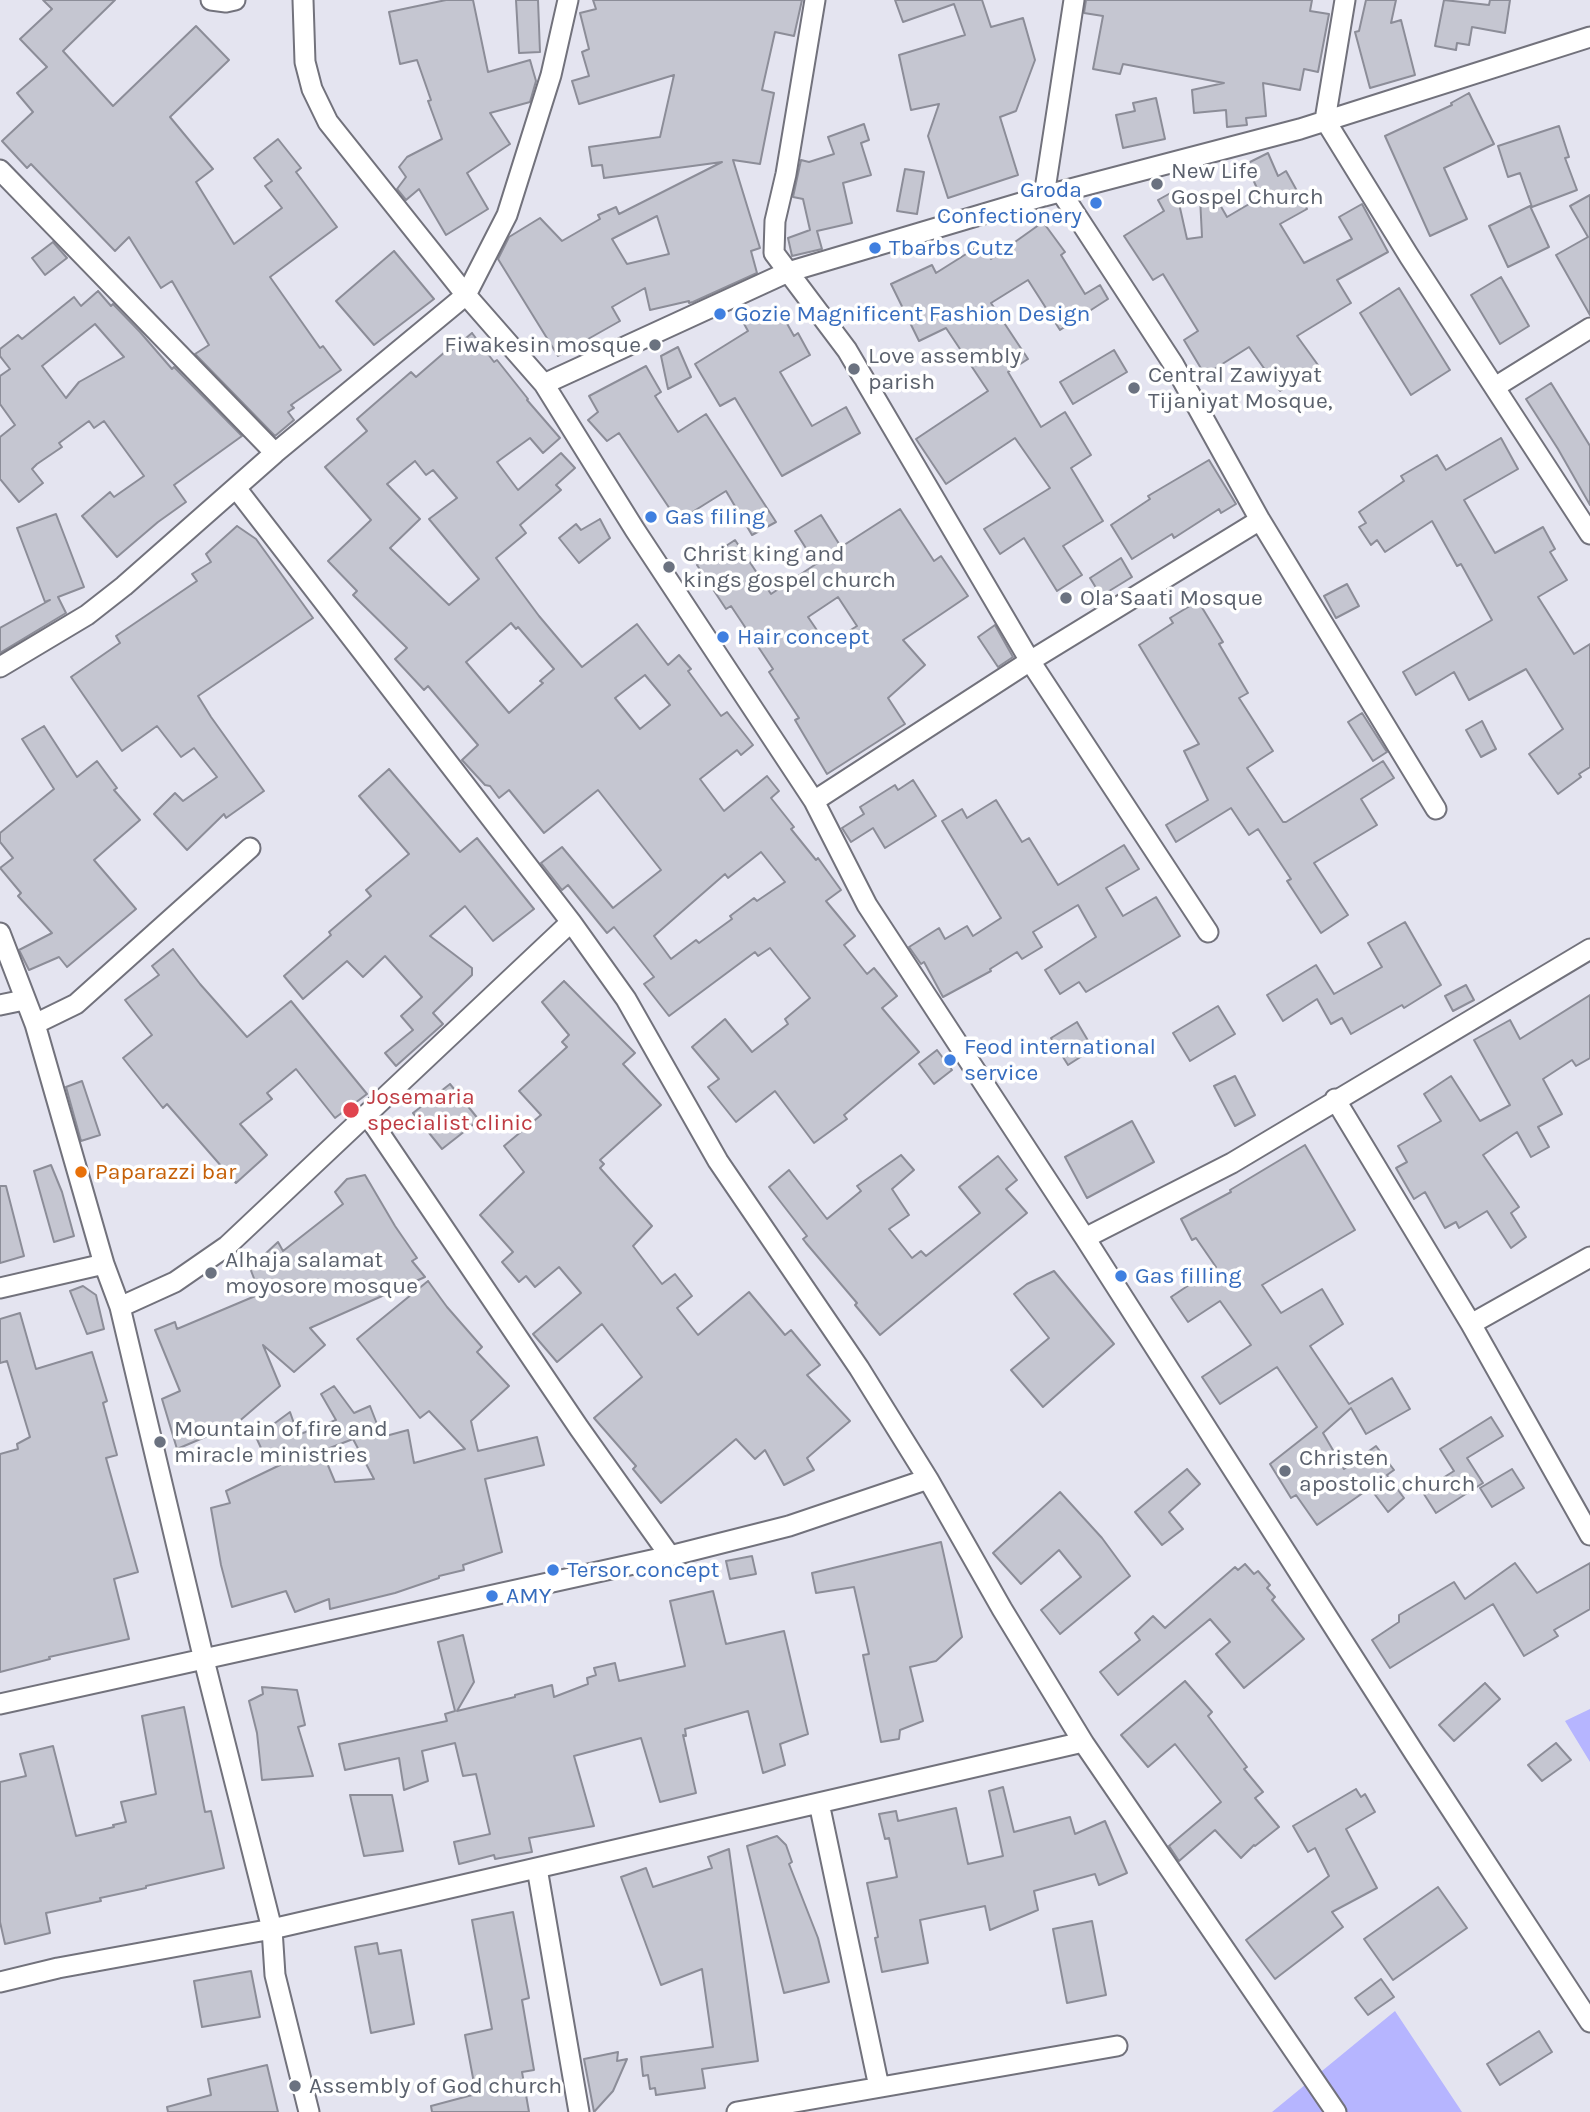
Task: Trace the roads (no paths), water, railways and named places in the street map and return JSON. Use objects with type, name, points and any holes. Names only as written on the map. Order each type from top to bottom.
[{"type":"street","points":[[211,0],[234,0]]},
{"type":"street","points":[[303,0],[305,62],[312,89],[328,122],[466,295],[544,384],[635,530],[814,801],[867,905],[1086,1238],[1415,1754],[1590,2022]]},
{"type":"street","points":[[0,667],[87,615],[124,586],[275,453],[466,295],[506,215],[551,75],[568,0]]},
{"type":"street","points":[[815,0],[786,174],[775,221],[774,253],[846,350],[1030,661],[1208,932]]},
{"type":"street","points":[[1074,0],[1053,194],[1174,365],[1260,520],[1436,809]]},
{"type":"street","points":[[1345,0],[1325,120],[1409,257],[1590,534]]},
{"type":"street","points":[[544,384],[789,272],[1053,194],[1325,120],[1590,37]]},
{"type":"street","points":[[0,170],[275,453]]},
{"type":"street","points":[[1495,387],[1590,328]]},
{"type":"street","points":[[236,488],[571,922],[626,999],[718,1161],[859,1368],[928,1479],[1002,1609],[1083,1742],[1336,2112]]},
{"type":"street","points":[[814,801],[1030,661],[1260,520]]},
{"type":"street","points":[[35,1024],[76,1004],[250,848]]},
{"type":"street","points":[[120,1307],[174,1282],[227,1246],[571,922]]},
{"type":"street","points":[[0,933],[35,1024],[104,1264],[120,1307],[204,1660],[272,1929],[275,1975],[309,2112]]},
{"type":"street","points":[[1086,1238],[1232,1163],[1590,949]]},
{"type":"street","points":[[0,1005],[24,1000]]},
{"type":"street","points":[[1335,1099],[1471,1324],[1590,1535]]},
{"type":"street","points":[[368,1116],[579,1429],[670,1556]]},
{"type":"street","points":[[1471,1324],[1590,1257]]},
{"type":"street","points":[[0,1288],[104,1264]]},
{"type":"street","points":[[0,1704],[670,1556],[789,1526],[928,1479]]},
{"type":"street","points":[[0,1982],[58,1968],[272,1929],[1083,1742]]},
{"type":"street","points":[[819,1803],[879,2087]]},
{"type":"street","points":[[537,1868],[579,2112]]},
{"type":"street","points":[[737,2112],[1117,2046]]},
{"type":"place","name":"New Life Gospel Church","points":[[1157,184]]},
{"type":"place","name":"Groda Confectionery","points":[[1096,203]]},
{"type":"place","name":"Tbarbs Cutz","points":[[875,248]]},
{"type":"place","name":"Gozie Magnificent Fashion Design","points":[[720,314]]},
{"type":"place","name":"Fiwakesin mosque","points":[[655,345]]},
{"type":"place","name":"Love assembly parish","points":[[854,369]]},
{"type":"place","name":"Central Zawiyyat Tijaniyat Mosque,","points":[[1134,388]]},
{"type":"place","name":"Gas filing","points":[[651,517]]},
{"type":"place","name":"Christ king and kings gospel church","points":[[669,567]]},
{"type":"place","name":"Ola Saati Mosque","points":[[1066,598]]},
{"type":"place","name":"Hair concept","points":[[723,637]]},
{"type":"place","name":"Feod international service","points":[[950,1060]]},
{"type":"place","name":"Josemaria specialist clinic","points":[[351,1110]]},
{"type":"place","name":"Paparazzi bar","points":[[81,1172]]},
{"type":"place","name":"Alhaja salamat moyosore mosque","points":[[211,1273]]},
{"type":"place","name":"Gas filling","points":[[1121,1276]]},
{"type":"place","name":"Mountain of fire and miracle ministries","points":[[160,1442]]},
{"type":"place","name":"Christen apostolic church","points":[[1285,1471]]},
{"type":"place","name":"Tersor concept","points":[[553,1570]]},
{"type":"place","name":"AMY","points":[[492,1596]]},
{"type":"place","name":"Assembly of God church","points":[[295,2086]]}]
